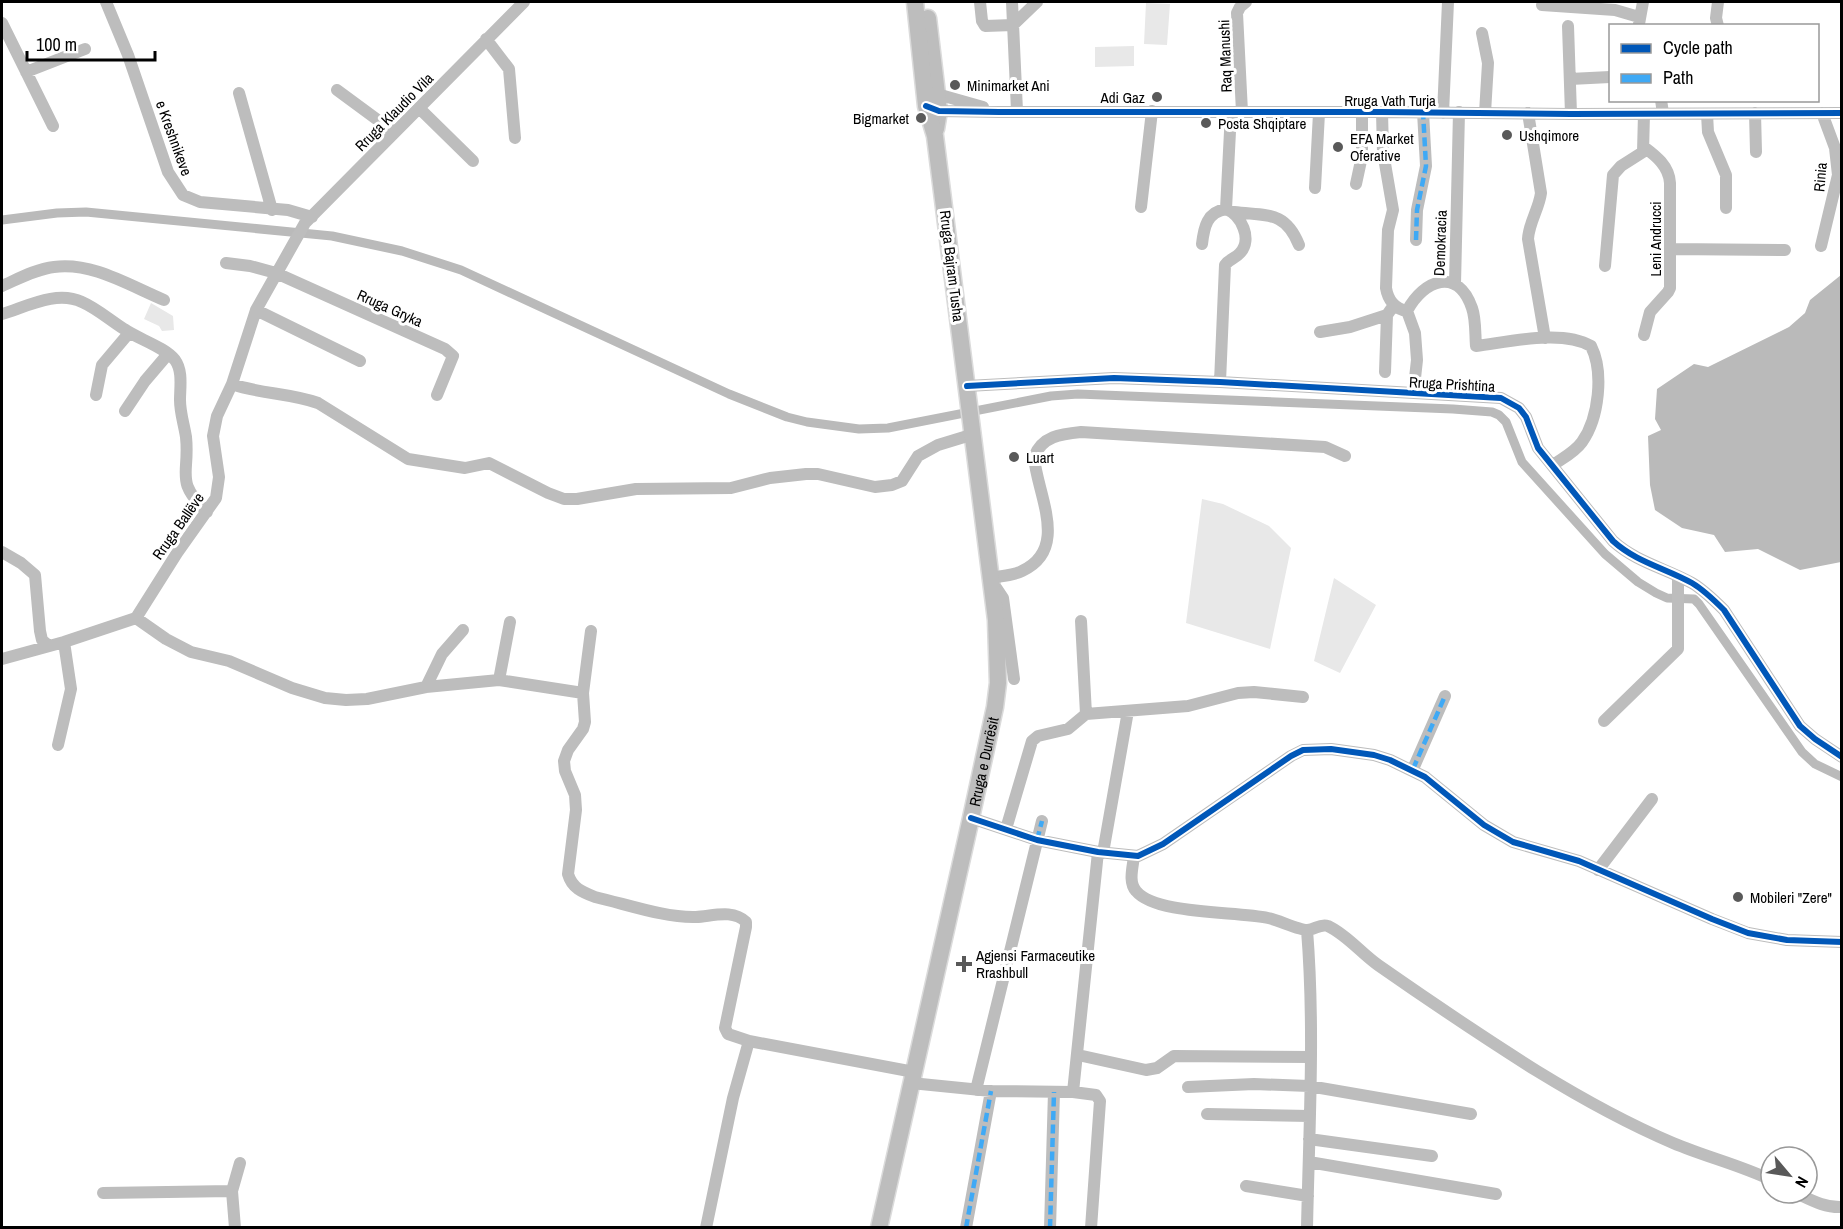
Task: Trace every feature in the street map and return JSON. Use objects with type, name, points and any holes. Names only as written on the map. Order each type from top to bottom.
[{"type":"main road","name":"Rruga Bajram Tusha","points":[[915,2],[932,102]]},
{"type":"main road","name":"Rruga Bajram Tusha","points":[[926,2],[935,136],[968,390]]},
{"type":"main road","name":"Rruga e Durrësit","points":[[879,1227],[971,818],[998,683],[996,620],[968,390]]},
{"type":"street","name":"e Kreshnikeve","points":[[106,2],[128,55],[168,172],[183,195],[200,202],[288,210],[308,220]]},
{"type":"street","name":"Rruga Klaudio Vila","points":[[291,247],[308,220],[524,2]]},
{"type":"street","points":[[980,2],[982,21],[985,26],[1013,25],[1037,2]]},
{"type":"street","points":[[1012,2],[1017,111]]},
{"type":"street","name":"Raq Manushi","points":[[1230,210],[1237,112],[1237,13],[1246,2]]},
{"type":"street","points":[[1443,112],[1448,2]]},
{"type":"street","points":[[1542,5],[1615,10],[1639,21],[1643,2]]},
{"type":"street","points":[[1718,2],[1718,24]]},
{"type":"street","points":[[2,23],[53,126]]},
{"type":"street","points":[[1568,26],[1571,114]]},
{"type":"street","points":[[1482,33],[1488,63],[1485,113]]},
{"type":"street","points":[[486,39],[508,69],[515,138]]},
{"type":"street","points":[[26,72],[85,49]]},
{"type":"street","points":[[1570,79],[1609,77]]},
{"type":"street","points":[[337,90],[394,132]]},
{"type":"street","points":[[239,93],[272,210]]},
{"type":"street","name":"Rruga Vath Turja","points":[[932,102],[999,112],[1644,114],[1662,107],[1707,114],[1747,109],[1842,112]]},
{"type":"street","points":[[419,108],[473,161]]},
{"type":"street","points":[[1747,109],[1756,152]]},
{"type":"street","points":[[1141,207],[1152,111]]},
{"type":"street","points":[[1356,184],[1362,156],[1362,112]]},
{"type":"street","points":[[1382,112],[1383,152],[1393,210],[1388,230],[1386,288],[1390,310],[1386,372]]},
{"type":"street","points":[[1416,240],[1417,210],[1426,166],[1423,112]]},
{"type":"street","name":"Demokracia","points":[[1407,311],[1416,298],[1432,285],[1443,281],[1455,284],[1459,112]]},
{"type":"street","points":[[1314,188],[1319,113]]},
{"type":"street","points":[[1528,113],[1541,193],[1540,204],[1529,226],[1528,239],[1545,338]]},
{"type":"street","name":"Rinia","points":[[1821,246],[1838,175],[1835,148],[1822,113]]},
{"type":"street","points":[[1605,266],[1613,176],[1621,166],[1643,152],[1644,114]]},
{"type":"street","points":[[1707,114],[1708,132],[1726,175],[1726,208]]},
{"type":"street","name":"Leni Andrucci","points":[[1644,147],[1662,163],[1670,178],[1670,288],[1650,312],[1644,335]]},
{"type":"street","points":[[1202,244],[1207,221],[1219,210],[1230,210],[1277,218],[1286,222],[1299,245]]},
{"type":"street","points":[[1220,382],[1225,265],[1241,252],[1245,241],[1242,223],[1230,210]]},
{"type":"street","name":"Rruga Ballëve","points":[[136,618],[177,553],[216,498],[219,477],[213,436],[214,426],[232,384],[256,310],[291,247]]},
{"type":"street","points":[[1670,249],[1785,250]]},
{"type":"street","points":[[226,263],[276,273]]},
{"type":"street","points":[[2,286],[52,267],[75,266],[96,270],[164,300]]},
{"type":"street","name":"Rruga Gryka","points":[[276,273],[450,352],[453,356],[452,361],[437,395]]},
{"type":"street","points":[[1455,284],[1466,294],[1473,310],[1476,346],[1545,338],[1583,342],[1591,346],[1598,368],[1594,416],[1582,443],[1572,453],[1552,465]]},
{"type":"street","points":[[2,314],[52,299],[73,299],[83,302],[129,333],[168,354],[179,368],[180,403],[186,436],[184,473],[194,498],[207,512]]},
{"type":"street","points":[[256,310],[360,361]]},
{"type":"street","points":[[1320,332],[1350,327],[1390,310],[1407,311],[1415,333],[1417,355],[1415,378]]},
{"type":"street","points":[[96,395],[102,365],[129,333]]},
{"type":"street","points":[[125,411],[145,381],[168,354]]},
{"type":"street","name":"Rruga Prishtina","points":[[968,390],[1114,378],[1501,398],[1519,408],[1526,417],[1538,448],[1613,541],[1624,551],[1701,589],[1724,610],[1800,726],[1815,740],[1842,757]]},
{"type":"street","points":[[232,384],[243,388],[302,397],[318,403],[408,459],[465,468],[489,464],[564,499],[636,489],[731,488],[770,478],[806,474],[818,474],[875,487],[892,485],[902,481],[918,456],[938,445],[973,432]]},
{"type":"street","points":[[1014,679],[1003,598],[990,582],[1021,572],[1035,563],[1045,550],[1049,534],[1034,457],[1037,449],[1050,438],[1081,432],[1325,447],[1345,456]]},
{"type":"street","points":[[2,552],[21,563],[35,575],[40,631],[42,640],[48,645]]},
{"type":"street","points":[[1604,721],[1678,649],[1678,576]]},
{"type":"street","points":[[2,659],[64,642],[136,618],[166,639],[191,652],[229,661],[292,688],[325,698],[367,699],[426,687],[499,680],[583,693]]},
{"type":"street","points":[[1080,621],[1086,714]]},
{"type":"street","points":[[499,680],[510,622]]},
{"type":"street","points":[[426,687],[442,654],[463,630]]},
{"type":"street","points":[[591,631],[583,693],[585,722],[564,761],[565,771],[575,795],[576,810],[568,874],[570,882],[584,893],[595,897],[665,913],[694,917],[720,914],[741,918],[746,922],[725,1028],[728,1034],[749,1041],[976,1090],[1073,1092],[1096,1095],[1100,1101],[1091,1227]]},
{"type":"street","points":[[58,745],[71,689],[64,642]]},
{"type":"street","points":[[1006,830],[1032,741],[1038,736],[1068,729],[1086,714],[1188,706],[1238,693],[1254,692],[1303,697]]},
{"type":"street","points":[[1413,770],[1445,696]]},
{"type":"street","points":[[1073,1092],[1101,853],[1128,711]]},
{"type":"street","points":[[971,818],[1037,840],[1101,853],[1143,855],[1163,844],[1273,766],[1303,750],[1331,749],[1358,752],[1390,760],[1413,770],[1436,785],[1484,825],[1513,842],[1579,861],[1748,933],[1787,940],[1842,942]]},
{"type":"street","points":[[1598,870],[1652,799]]},
{"type":"street","points":[[976,1090],[1042,821]]},
{"type":"street","points":[[1134,856],[1132,885],[1147,900],[1168,907],[1268,918],[1307,930],[1324,925],[1340,933],[1368,958],[1439,1008],[1538,1071],[1627,1123],[1675,1144],[1759,1175]]},
{"type":"street","points":[[1307,930],[1310,962],[1307,1227]]},
{"type":"street","points":[[706,1227],[733,1098],[749,1041]]},
{"type":"street","points":[[1078,1055],[1146,1070],[1157,1068],[1174,1056],[1310,1057]]},
{"type":"street","points":[[1188,1087],[1254,1084],[1309,1086],[1471,1114]]},
{"type":"street","points":[[966,1227],[991,1091]]},
{"type":"street","points":[[1050,1227],[1054,1092]]},
{"type":"street","points":[[1207,1114],[1309,1116]]},
{"type":"street","points":[[1309,1139],[1432,1156]]},
{"type":"street","points":[[1309,1162],[1496,1194]]},
{"type":"street","points":[[235,1227],[232,1191],[240,1163]]},
{"type":"street","points":[[1246,1186],[1308,1196]]},
{"type":"street","points":[[103,1192],[232,1191]]},
{"type":"street","points":[[1819,1204],[1833,1208],[1842,1207]]},
{"type":"shaded area","points":[[1146,3],[1170,4],[1167,45],[1144,44]]},
{"type":"shaded area","points":[[1134,46],[1134,66],[1095,67],[1095,47]]},
{"type":"shaded area","points":[[1841,275],[1841,562],[1800,570],[1758,549],[1725,552],[1714,535],[1682,528],[1655,510],[1650,485],[1648,436],[1661,430],[1655,419],[1657,389],[1694,364],[1708,367],[1789,327],[1805,313],[1810,300]]},
{"type":"shaded area","points":[[151,303],[173,316],[174,330],[162,331],[159,326],[144,319]]},
{"type":"shaded area","points":[[1202,499],[1223,504],[1269,526],[1291,548],[1270,649],[1186,623]]},
{"type":"shaded area","points":[[1334,578],[1376,605],[1340,673],[1314,661]]},
{"type":"waterway","points":[[2,220],[86,212],[332,236],[402,251],[461,270],[729,394],[787,417],[859,429],[888,428],[1051,396],[1078,394],[1492,412],[1506,422],[1522,462],[1605,554],[1638,582],[1656,593],[1667,598],[1694,599],[1802,752],[1815,764],[1842,777]]},
{"type":"marked path","points":[[1416,240],[1417,210],[1426,166],[1423,112]]},
{"type":"marked path","points":[[1413,769],[1445,696]]},
{"type":"marked path","points":[[1037,840],[1042,821]]},
{"type":"marked path","points":[[966,1228],[991,1091]]},
{"type":"marked path","points":[[1050,1228],[1054,1092]]},
{"type":"cycle path","points":[[926,106],[939,111],[999,112],[1842,113]]},
{"type":"cycle path","points":[[967,386],[1114,378],[1501,398],[1519,408],[1526,417],[1538,448],[1613,541],[1641,560],[1692,583],[1713,599],[1724,610],[1800,726],[1842,757]]},
{"type":"cycle path","points":[[971,818],[1037,840],[1098,852],[1138,856],[1163,844],[1303,750],[1331,749],[1374,755],[1425,777],[1484,825],[1513,842],[1579,861],[1748,933],[1787,940],[1842,942]]},
{"type":"place","name":"Minimarket Ani","points":[[955,85]]},
{"type":"place","name":"Adi Gaz","points":[[1157,97]]},
{"type":"place","name":"Bigmarket","points":[[921,118]]},
{"type":"place","name":"Posta Shqiptare","points":[[1206,123]]},
{"type":"place","name":"Ushqimore","points":[[1507,135]]},
{"type":"place","name":"EFA Market Oferative","points":[[1338,147]]},
{"type":"place","name":"Luart","points":[[1014,457]]},
{"type":"place","name":"Mobileri \"Zere\"","points":[[1738,897]]},
{"type":"place","name":"Agjensi Farmaceutike Rrashbull","points":[[964,964]]}]
